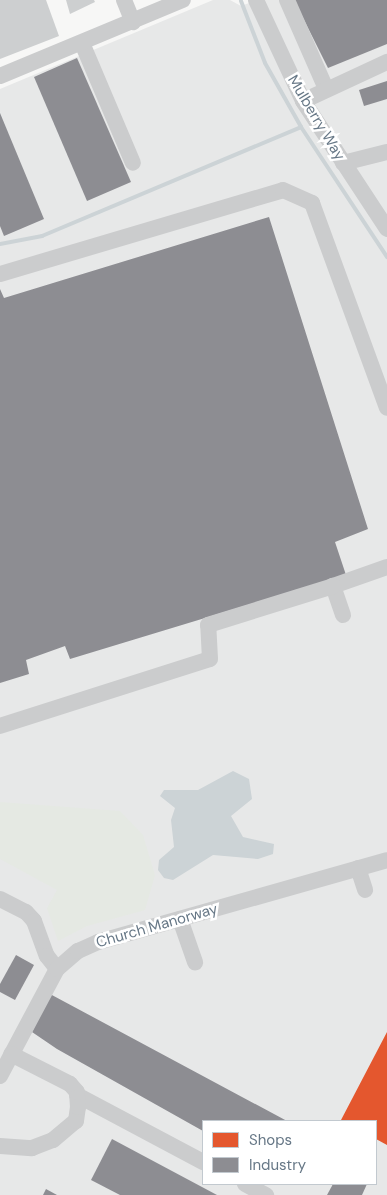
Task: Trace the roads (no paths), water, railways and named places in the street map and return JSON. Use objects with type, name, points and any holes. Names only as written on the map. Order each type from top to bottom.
[{"type":"street","points":[[124,0],[132,22]]},
{"type":"street","points":[[0,76],[183,0]]},
{"type":"street","name":"Mulberry Way","points":[[256,0],[302,101],[387,229]]},
{"type":"street","points":[[287,0],[326,89]]},
{"type":"street","points":[[82,43],[133,163]]},
{"type":"street","points":[[302,101],[387,62]]},
{"type":"street","points":[[343,163],[387,152]]},
{"type":"street","points":[[0,274],[283,190],[312,203],[387,408]]},
{"type":"street","points":[[0,726],[210,659],[208,625],[387,567]]},
{"type":"street","points":[[333,586],[343,615]]},
{"type":"street","name":"Church Manorway","points":[[0,1076],[9,1048],[57,969],[78,951],[98,942],[323,880],[387,860]]},
{"type":"street","points":[[358,868],[365,890]]},
{"type":"street","points":[[0,899],[26,912],[34,921],[47,956],[57,969]]},
{"type":"street","points":[[180,919],[195,962]]},
{"type":"street","points":[[9,1048],[70,1084],[77,1095],[202,1161]]},
{"type":"street","points":[[0,1146],[32,1148],[66,1131],[76,1120],[77,1095]]},
{"type":"street","points":[[247,1185],[266,1195]]},
{"type":"waterway","points":[[241,1],[265,63],[301,127],[387,257]]},
{"type":"waterway","points":[[0,244],[42,236],[301,127]]}]
